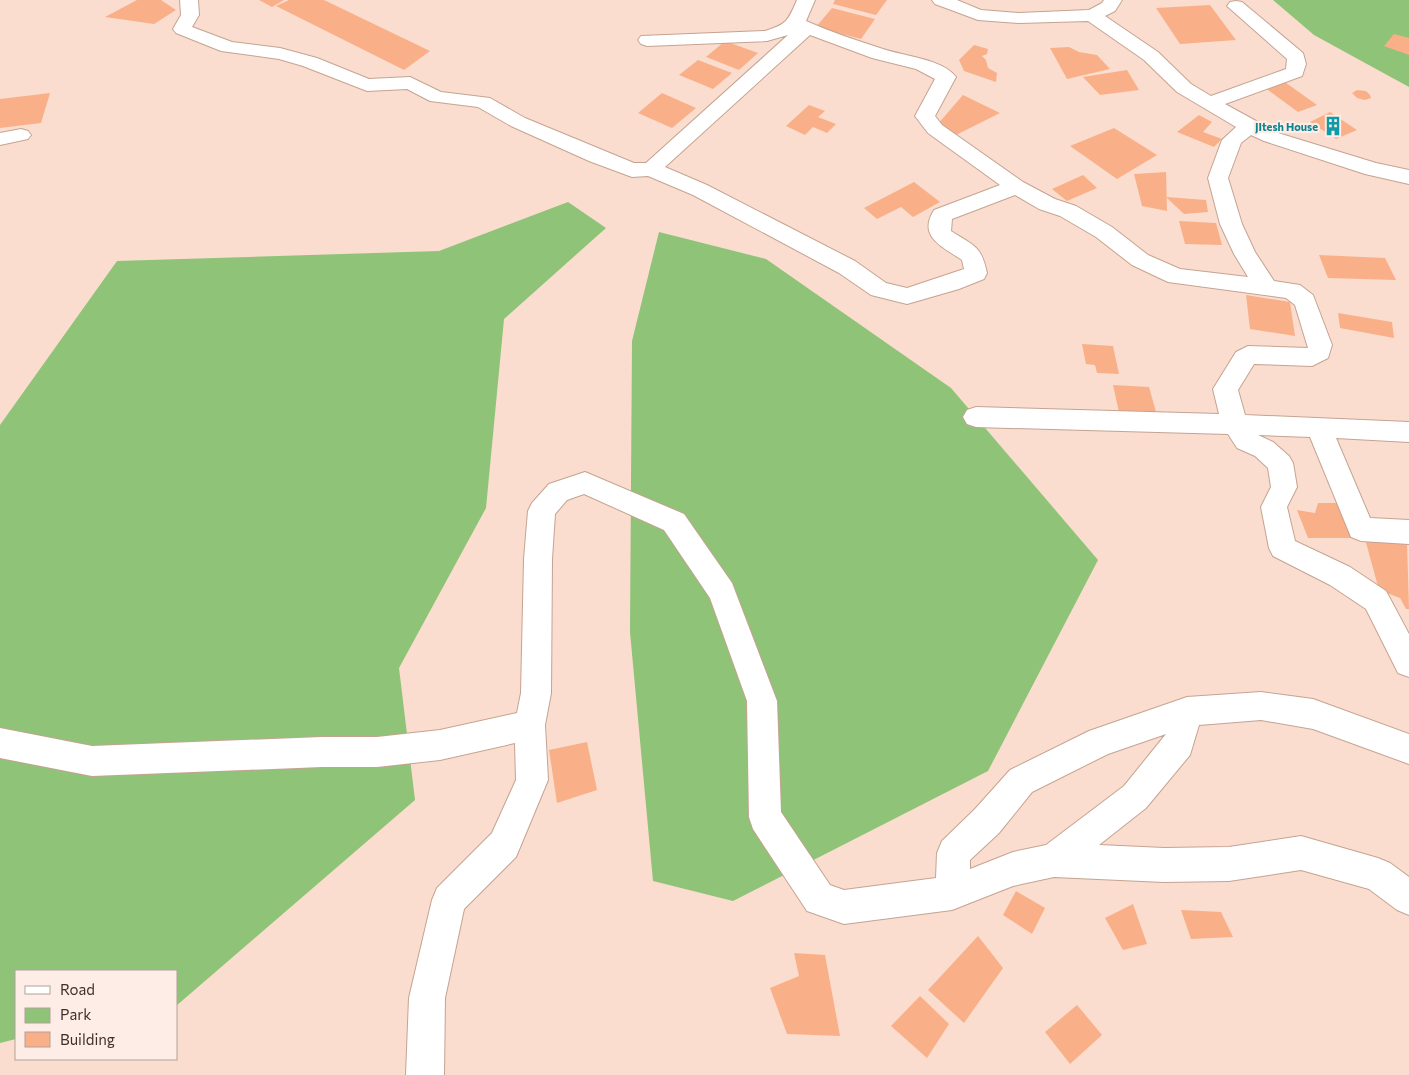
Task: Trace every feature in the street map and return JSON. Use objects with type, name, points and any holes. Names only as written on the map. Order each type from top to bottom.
[{"type":"street","points":[[189,0],[190,14],[182,29],[228,47],[280,54],[310,62],[367,85],[410,83],[437,97],[483,102],[518,122],[596,156],[632,170],[651,169],[700,190],[847,267],[879,289],[907,296],[951,283],[976,273],[972,256],[940,234],[942,215],[1016,186]]},
{"type":"street","points":[[651,169],[802,26],[806,0]]},
{"type":"street","points":[[941,0],[978,15],[1019,18],[1092,15],[1109,7],[1113,0]]},
{"type":"street","points":[[1210,103],[1295,72],[1296,57],[1236,6]]},
{"type":"street","points":[[1092,15],[1151,56],[1184,88],[1250,127],[1272,137],[1372,169],[1409,177]]},
{"type":"street","points":[[647,40],[767,36],[802,26],[879,54],[923,65],[946,77],[925,116],[928,122],[1016,186],[1047,204],[1068,211],[1104,232],[1140,260],[1176,276],[1292,291],[1305,301],[1320,345],[1319,352],[1312,357],[1248,355],[1241,361],[1239,370],[1225,389],[1235,425],[1246,441],[1264,449],[1280,463],[1284,487],[1274,506],[1283,548],[1340,576],[1376,600],[1409,663]]},
{"type":"street","points":[[1250,127],[1232,140],[1218,178],[1231,224],[1245,254],[1266,288]]},
{"type":"street","points":[[0,139],[21,135]]},
{"type":"street","points":[[976,417],[1318,427],[1409,432]]},
{"type":"street","points":[[1318,427],[1360,529],[1409,532]]},
{"type":"street","points":[[425,1075],[427,998],[449,900],[504,846],[532,780],[530,725],[536,692],[538,559],[542,511],[558,492],[585,484],[674,522],[722,592],[762,701],[766,817],[818,899],[844,907],[952,893],[1013,869],[1054,860],[1164,865],[1220,864],[1301,853],[1378,875],[1409,898]]},
{"type":"street","points":[[952,893],[954,852],[987,821],[1021,781],[1100,742],[1187,712],[1261,706],[1313,714],[1409,749]]},
{"type":"street","points":[[1054,860],[1135,797],[1179,744],[1187,712]]},
{"type":"street","points":[[0,743],[92,761],[322,752],[377,752],[440,745],[530,725]]},
{"type":"green space","points":[[1273,0],[1409,0],[1409,87],[1314,35]]},
{"type":"green space","points":[[568,202],[606,228],[504,319],[486,508],[399,668],[415,800],[178,1004],[178,970],[15,970],[15,1039],[0,1043],[0,425],[117,261],[439,251]]},
{"type":"green space","points":[[659,232],[766,259],[951,388],[1098,560],[988,771],[733,901],[653,881],[630,632],[632,341]]},
{"type":"building","points":[[137,0],[161,0],[176,10],[154,24],[105,17]]},
{"type":"building","points":[[259,0],[284,0],[272,7]]},
{"type":"building","points":[[289,0],[324,0],[430,51],[404,70],[276,6]]},
{"type":"building","points":[[835,0],[887,0],[876,15],[833,4]]},
{"type":"building","points":[[1210,5],[1236,40],[1180,44],[1156,8]]},
{"type":"building","points":[[832,8],[875,19],[861,39],[816,27]]},
{"type":"building","points":[[1394,34],[1409,38],[1409,55],[1384,46]]},
{"type":"building","points":[[725,41],[758,53],[739,70],[706,57]]},
{"type":"building","points":[[974,45],[988,49],[987,54],[982,56],[986,60],[988,68],[997,73],[996,82],[964,71],[959,60]]},
{"type":"building","points":[[1069,47],[1079,52],[1097,55],[1110,69],[1067,79],[1050,48]]},
{"type":"building","points":[[698,60],[732,73],[713,89],[679,75]]},
{"type":"building","points":[[1127,70],[1139,90],[1100,95],[1083,77]]},
{"type":"building","points":[[1282,80],[1317,105],[1298,112],[1264,87]]},
{"type":"building","points":[[1357,90],[1366,91],[1371,98],[1365,100],[1357,98],[1352,93]]},
{"type":"building","points":[[50,93],[41,123],[0,128],[0,99]]},
{"type":"building","points":[[662,93],[696,108],[672,128],[638,113]]},
{"type":"building","points":[[963,95],[1000,113],[954,136],[937,125]]},
{"type":"building","points":[[809,105],[825,111],[818,117],[836,124],[827,133],[813,127],[805,135],[786,126]]},
{"type":"building","name":"JItesh House","points":[[1330,112],[1357,130],[1336,139],[1310,122]]},
{"type":"building","points":[[1199,115],[1212,122],[1203,132],[1222,139],[1214,147],[1177,132]]},
{"type":"building","points":[[1114,128],[1157,155],[1117,179],[1070,146]]},
{"type":"building","points":[[1166,172],[1167,211],[1142,206],[1134,174]]},
{"type":"building","points":[[1083,175],[1097,188],[1067,201],[1052,189]]},
{"type":"building","points":[[914,182],[940,202],[913,217],[901,207],[877,219],[864,208]]},
{"type":"building","points":[[1166,197],[1206,200],[1208,212],[1184,214]]},
{"type":"building","points":[[1179,221],[1216,223],[1222,245],[1185,244]]},
{"type":"building","points":[[1319,255],[1385,258],[1396,280],[1328,278]]},
{"type":"building","points":[[1246,295],[1290,302],[1295,336],[1250,329]]},
{"type":"building","points":[[1338,313],[1392,322],[1394,338],[1340,328]]},
{"type":"building","points":[[1082,344],[1113,346],[1119,374],[1097,373],[1095,365],[1086,364]]},
{"type":"building","points":[[1113,385],[1149,387],[1158,419],[1120,417]]},
{"type":"building","points":[[1318,503],[1345,503],[1357,538],[1308,538],[1297,510],[1315,513]]},
{"type":"building","points":[[1365,539],[1407,542],[1409,609],[1406,609],[1400,598],[1379,590]]},
{"type":"building","points":[[587,742],[597,790],[557,803],[549,750]]},
{"type":"building","points":[[1016,891],[1045,908],[1032,934],[1003,915]]},
{"type":"building","points":[[1133,904],[1147,944],[1123,950],[1105,918]]},
{"type":"building","points":[[1181,910],[1221,912],[1233,937],[1191,939]]},
{"type":"building","points":[[978,936],[1003,968],[964,1023],[928,990]]},
{"type":"building","points":[[794,953],[825,955],[840,1036],[787,1034],[770,988],[799,976]]},
{"type":"building","points":[[920,996],[949,1024],[927,1058],[891,1026]]},
{"type":"building","points":[[1077,1005],[1102,1035],[1070,1064],[1045,1032]]},
{"type":"place","name":"JItesh House","points":[[1333,126]]}]
